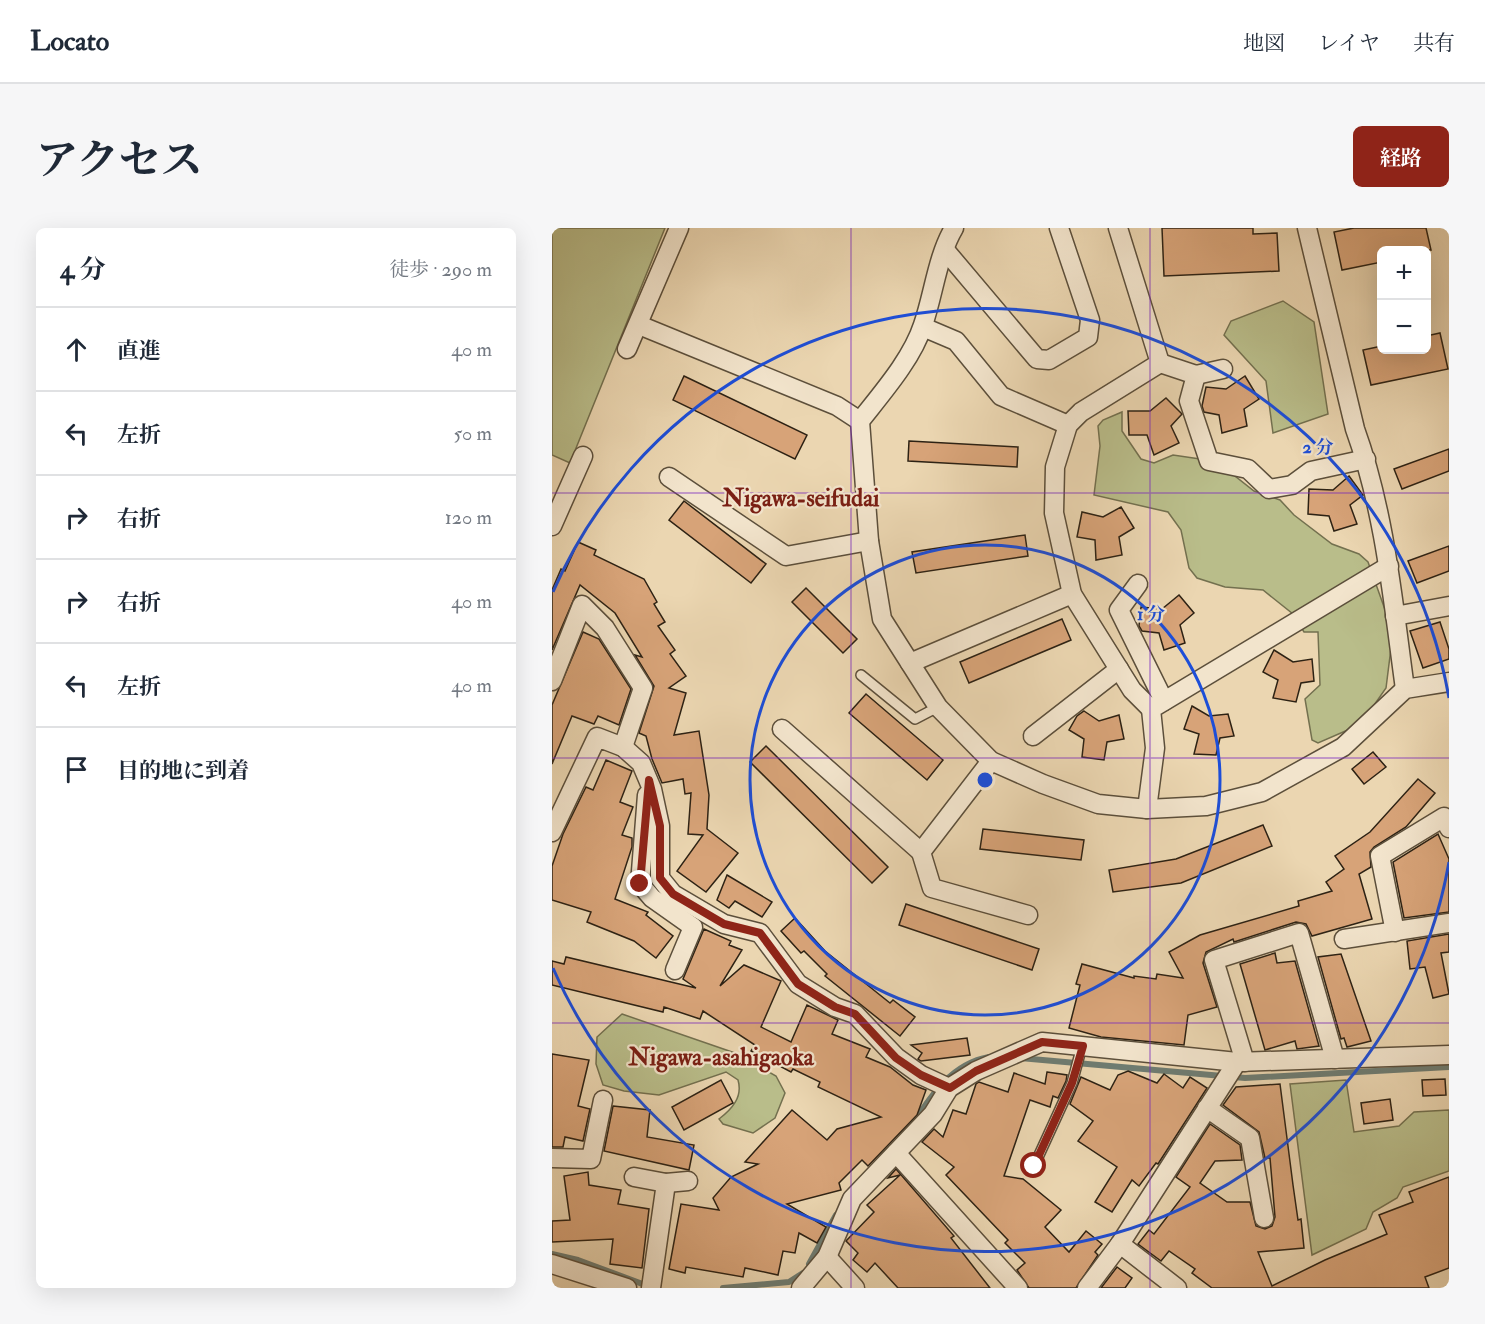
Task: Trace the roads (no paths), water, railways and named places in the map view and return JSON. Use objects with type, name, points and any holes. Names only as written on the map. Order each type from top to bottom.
[{"type":"street","points":[[627,349],[639,326],[679,228]]},
{"type":"street","points":[[954,228],[945,250],[923,327],[894,378],[860,421],[869,541],[882,620],[938,707],[991,761],[1043,784],[1098,804],[1147,809],[1206,806],[1262,792],[1343,747],[1405,689],[1449,682]]},
{"type":"street","points":[[945,250],[1037,359],[1049,360],[1088,337],[1090,320],[1059,228]]},
{"type":"street","points":[[1118,228],[1160,363]]},
{"type":"street","points":[[1307,228],[1356,429],[1366,459],[1389,566],[1405,689]]},
{"type":"street","points":[[639,326],[837,406],[860,421]]},
{"type":"street","points":[[923,327],[956,341],[1001,396],[1068,424]]},
{"type":"street","points":[[1160,363],[1196,375],[1223,369]]},
{"type":"street","points":[[1157,705],[1132,690],[1072,594],[1054,513],[1054,467],[1068,424],[1081,412],[1160,363]]},
{"type":"street","points":[[1196,375],[1189,401],[1209,461],[1248,469],[1269,489],[1292,486],[1311,471],[1366,459]]},
{"type":"street","points":[[552,526],[583,456]]},
{"type":"street","points":[[669,477],[786,556],[869,541]]},
{"type":"street","points":[[1157,705],[1389,566]]},
{"type":"street","points":[[1138,584],[1119,610],[1157,705],[1155,748],[1147,809]]},
{"type":"street","points":[[910,663],[1072,594]]},
{"type":"street","points":[[552,681],[582,605],[605,628],[643,688],[623,747]]},
{"type":"street","points":[[1395,616],[1449,606]]},
{"type":"street","points":[[1033,736],[1119,669]]},
{"type":"street","points":[[782,729],[921,852],[932,888],[1028,915]]},
{"type":"street","points":[[552,832],[597,737],[623,747],[641,763],[649,780],[660,826],[660,878],[673,894],[724,924],[760,933],[798,984],[835,1007],[855,1014],[896,1058],[949,1087]]},
{"type":"street","points":[[921,852],[991,761]]},
{"type":"street","points":[[649,780],[640,884],[652,898],[693,927],[675,970]]},
{"type":"street","points":[[1395,932],[1380,856],[1444,817],[1449,828]]},
{"type":"street","points":[[1344,939],[1449,923]]},
{"type":"street","points":[[1087,1288],[1120,1244],[1207,1108],[1239,1063],[1214,960],[1299,933],[1335,1059]]},
{"type":"street","points":[[801,1288],[827,1257],[852,1199],[933,1114],[949,1087],[984,1067],[1042,1042],[1239,1063],[1449,1055]]},
{"type":"street","points":[[552,1158],[591,1159],[603,1100]]},
{"type":"street","points":[[1207,1108],[1250,1138],[1264,1218]]},
{"type":"street","points":[[896,1153],[1018,1288]]},
{"type":"street","points":[[634,1177],[666,1183],[688,1181]]},
{"type":"street","points":[[652,1281],[666,1183]]},
{"type":"street","points":[[1120,1244],[1178,1288]]},
{"type":"street","points":[[827,1257],[855,1288]]},
{"type":"street","points":[[552,1264],[627,1288]]},
{"type":"lane","points":[[861,675],[915,719],[938,707]]},
{"type":"lane","points":[[1034,1166],[1074,1076],[1082,1048]]},
{"type":"waterway","points":[[912,1125],[943,1083],[953,1074],[964,1066],[989,1057]]},
{"type":"waterway","points":[[1020,1058],[1245,1078],[1449,1067]]},
{"type":"waterway","points":[[809,1264],[836,1215]]},
{"type":"waterway","points":[[552,1254],[578,1260],[648,1286]]},
{"type":"waterway","points":[[723,1288],[789,1282],[803,1273]]},
{"type":"district","name":"Nigawa-seifudai","points":[[801,498]]},
{"type":"district","name":"Nigawa-asahigaoka","points":[[721,1057]]}]
